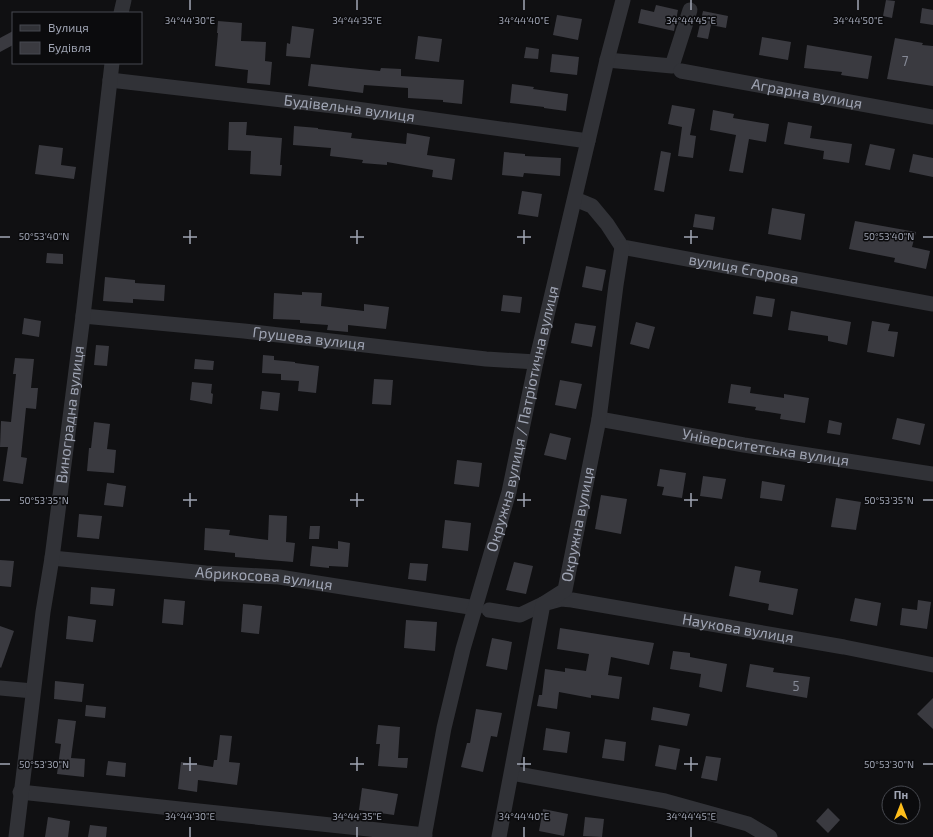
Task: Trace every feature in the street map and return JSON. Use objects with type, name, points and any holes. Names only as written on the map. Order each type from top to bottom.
[{"type":"street","points":[[121,12],[124,0]]},
{"type":"street","name":"Окружна вулиця / Патріотична вулиця","points":[[425,836],[444,728],[463,649],[482,609],[509,492],[536,362],[607,60],[623,0]]},
{"type":"street","points":[[607,60],[672,66],[690,10]]},
{"type":"street","name":"Виноградна вулиця","points":[[16,837],[20,792],[43,612],[52,558],[83,316],[112,64]]},
{"type":"street","name":"Аграрна вулиця","points":[[681,71],[933,116]]},
{"type":"street","name":"Будівельна вулиця","points":[[110,80],[342,107],[588,141]]},
{"type":"street","points":[[575,199],[592,206],[607,224],[622,247]]},
{"type":"street","name":"вулиця Єгорова","points":[[622,247],[933,304]]},
{"type":"street","name":"Окружна вулиця","points":[[543,604],[565,590],[599,418],[622,247]]},
{"type":"street","name":"Грушева вулиця","points":[[83,316],[244,331],[486,359],[536,362]]},
{"type":"street","name":"Університетська вулиця","points":[[599,418],[744,445],[933,474]]},
{"type":"street","name":"Абрикосова вулиця","points":[[52,558],[206,573],[279,577],[520,615],[543,604]]},
{"type":"street","name":"Наукова вулиця","points":[[543,604],[561,599],[572,600],[844,648],[933,666]]},
{"type":"street","points":[[499,837],[543,604]]},
{"type":"street","points":[[0,688],[33,691]]},
{"type":"street","points":[[512,773],[665,801],[748,824],[770,837]]},
{"type":"street","points":[[20,792],[425,836]]},
{"type":"building","points":[[886,0],[895,1],[892,18],[883,16]]},
{"type":"building","points":[[656,5],[678,10],[674,31],[638,23],[641,9],[654,12]]},
{"type":"building","points":[[922,8],[933,10],[933,25],[920,23]]},
{"type":"building","points":[[703,11],[728,16],[726,28],[711,25],[708,39],[697,37]]},
{"type":"building","points":[[557,15],[582,19],[578,40],[553,35]]},
{"type":"building","points":[[218,21],[242,23],[241,41],[266,42],[265,61],[272,62],[270,85],[247,83],[248,70],[215,66]]},
{"type":"building","points":[[292,26],[314,29],[310,58],[286,56],[287,43],[290,44]]},
{"type":"building","points":[[12,32],[12,46],[0,52],[0,38]]},
{"type":"building","points":[[418,36],[442,39],[439,62],[415,59]]},
{"type":"building","points":[[762,37],[791,42],[788,60],[759,55]]},
{"type":"building","points":[[895,38],[923,43],[922,45],[933,46],[933,86],[887,79]]},
{"type":"building","points":[[807,45],[872,56],[868,79],[841,75],[842,72],[804,68]]},
{"type":"building","points":[[526,47],[539,49],[538,59],[524,58]]},
{"type":"building","points":[[552,54],[579,57],[577,75],[550,72]]},
{"type":"building","points":[[311,64],[380,71],[381,68],[401,69],[401,76],[464,80],[462,104],[443,102],[443,100],[408,98],[408,88],[364,85],[363,93],[308,86]]},
{"type":"building","points":[[512,84],[534,87],[533,89],[568,94],[566,111],[510,103]]},
{"type":"building","points":[[672,105],[695,109],[690,135],[696,136],[693,158],[678,156],[682,127],[668,124]]},
{"type":"building","points":[[713,110],[734,114],[733,118],[769,124],[766,142],[749,139],[743,173],[729,171],[736,135],[710,130]]},
{"type":"building","points":[[229,122],[247,122],[246,135],[282,138],[280,165],[282,165],[281,176],[250,174],[251,151],[228,150]]},
{"type":"building","points":[[788,122],[812,126],[810,138],[852,144],[849,163],[823,159],[824,151],[784,144]]},
{"type":"building","points":[[294,126],[352,133],[351,138],[406,144],[407,133],[430,137],[427,155],[455,159],[452,180],[432,177],[433,170],[387,162],[387,165],[362,163],[363,160],[330,156],[331,148],[293,145]]},
{"type":"building","points":[[870,144],[895,149],[890,170],[865,165]]},
{"type":"building","points":[[39,145],[63,148],[61,165],[76,167],[74,179],[35,174]]},
{"type":"building","points":[[661,151],[671,153],[664,192],[654,190]]},
{"type":"building","points":[[504,152],[525,154],[525,156],[561,158],[560,176],[524,173],[523,177],[502,175]]},
{"type":"building","points":[[913,154],[933,158],[933,177],[909,172]]},
{"type":"building","points":[[522,191],[542,194],[538,217],[518,214]]},
{"type":"building","points":[[772,208],[805,214],[801,240],[768,234]]},
{"type":"building","points":[[695,214],[715,217],[713,230],[693,227]]},
{"type":"building","points":[[855,221],[916,232],[912,247],[930,251],[926,269],[894,262],[895,258],[849,249]]},
{"type":"building","points":[[47,253],[63,254],[63,264],[46,263]]},
{"type":"building","points":[[586,266],[606,270],[602,291],[582,287]]},
{"type":"building","points":[[105,277],[135,280],[135,283],[165,285],[164,301],[133,299],[133,303],[103,301]]},
{"type":"building","points":[[302,292],[322,293],[321,306],[364,311],[364,304],[389,307],[386,329],[348,325],[348,332],[327,330],[328,325],[300,323],[300,320],[273,319],[274,293],[302,295]]},
{"type":"building","points":[[503,295],[522,297],[520,313],[501,311]]},
{"type":"building","points":[[756,296],[775,299],[772,317],[753,314]]},
{"type":"building","points":[[791,311],[851,322],[847,345],[828,341],[828,336],[788,330]]},
{"type":"building","points":[[24,318],[41,321],[39,337],[22,334]]},
{"type":"building","points":[[872,321],[890,324],[888,331],[898,332],[894,357],[867,352]]},
{"type":"building","points":[[636,322],[655,327],[649,349],[630,344]]},
{"type":"building","points":[[575,323],[596,326],[592,347],[571,343]]},
{"type":"building","points":[[96,345],[109,346],[107,366],[94,365]]},
{"type":"building","points":[[263,355],[274,356],[274,360],[319,366],[316,393],[298,391],[299,381],[281,380],[281,374],[262,373]]},
{"type":"building","points":[[15,358],[34,359],[31,388],[38,388],[36,409],[26,408],[21,457],[27,458],[23,484],[3,481],[8,447],[0,447],[1,421],[11,422],[16,374],[13,374]]},
{"type":"building","points":[[195,359],[214,361],[213,370],[194,369]]},
{"type":"building","points":[[374,379],[393,380],[391,405],[372,404]]},
{"type":"building","points":[[560,380],[582,384],[576,409],[555,405]]},
{"type":"building","points":[[192,382],[212,384],[212,404],[190,400]]},
{"type":"building","points":[[731,384],[751,387],[750,393],[784,398],[784,394],[809,398],[805,423],[780,419],[781,414],[755,410],[756,407],[728,403]]},
{"type":"building","points":[[262,391],[280,393],[278,411],[260,409]]},
{"type":"building","points":[[897,418],[925,424],[920,445],[892,439]]},
{"type":"building","points":[[829,420],[842,423],[840,435],[827,433]]},
{"type":"building","points":[[94,422],[110,424],[107,449],[116,450],[114,473],[87,471],[89,448],[91,448]]},
{"type":"building","points":[[550,433],[571,438],[566,460],[544,455]]},
{"type":"building","points":[[457,460],[482,463],[479,487],[454,484]]},
{"type":"building","points":[[660,469],[686,473],[682,498],[662,495],[664,487],[657,486]]},
{"type":"building","points":[[703,476],[726,479],[722,499],[700,496]]},
{"type":"building","points":[[762,481],[785,485],[782,501],[760,498]]},
{"type":"building","points":[[107,483],[126,486],[123,507],[104,505]]},
{"type":"building","points":[[601,495],[627,499],[621,534],[595,529]]},
{"type":"building","points":[[836,498],[861,502],[856,530],[831,527]]},
{"type":"building","points":[[79,514],[102,516],[99,539],[77,537]]},
{"type":"building","points":[[269,515],[287,516],[286,542],[295,543],[293,562],[235,557],[235,553],[204,550],[205,528],[230,530],[229,535],[268,540]]},
{"type":"building","points":[[445,520],[471,523],[468,551],[442,548]]},
{"type":"building","points":[[310,526],[320,526],[319,539],[309,539]]},
{"type":"building","points":[[338,541],[350,543],[348,567],[329,566],[329,568],[310,566],[312,546],[338,549]]},
{"type":"building","points":[[0,560],[14,561],[11,587],[0,586]]},
{"type":"building","points":[[514,562],[533,566],[526,594],[506,590]]},
{"type":"building","points":[[410,563],[428,564],[426,581],[408,579]]},
{"type":"building","points":[[735,566],[761,571],[759,582],[798,589],[793,615],[768,610],[769,604],[729,596]]},
{"type":"building","points":[[91,587],[115,589],[113,606],[90,604]]},
{"type":"building","points":[[855,598],[881,603],[877,626],[850,621]]},
{"type":"building","points":[[164,599],[185,601],[183,625],[162,623]]},
{"type":"building","points":[[918,600],[931,602],[927,629],[900,625],[902,608],[917,610]]},
{"type":"building","points":[[243,604],[262,606],[259,634],[241,632]]},
{"type":"building","points":[[68,616],[96,620],[93,642],[66,639]]},
{"type":"building","points":[[406,620],[437,622],[435,651],[404,648]]},
{"type":"building","points":[[0,626],[14,631],[1,668],[0,667]]},
{"type":"building","points":[[560,628],[654,643],[649,665],[611,657],[608,675],[622,677],[619,699],[591,695],[591,698],[559,692],[557,709],[537,706],[539,695],[542,695],[545,669],[565,672],[565,668],[586,671],[589,654],[557,649]]},
{"type":"building","points":[[492,638],[512,642],[507,670],[486,666]]},
{"type":"building","points":[[673,651],[690,653],[690,657],[727,664],[722,692],[699,687],[701,674],[670,669]]},
{"type":"building","points":[[750,664],[774,668],[773,672],[810,677],[807,698],[746,687]]},
{"type":"building","points":[[55,681],[84,684],[82,702],[54,699]]},
{"type":"building","points":[[933,698],[933,729],[917,714]]},
{"type":"building","points":[[86,705],[106,707],[105,718],[85,716]]},
{"type":"building","points":[[653,707],[690,714],[687,726],[651,720]]},
{"type":"building","points":[[476,709],[502,713],[497,737],[491,736],[483,772],[461,767],[467,743],[470,743]]},
{"type":"building","points":[[58,719],[76,721],[71,758],[85,759],[84,777],[57,774],[61,744],[55,743]]},
{"type":"building","points":[[378,725],[400,727],[398,758],[408,758],[407,768],[378,766],[380,744],[376,744]]},
{"type":"building","points":[[546,728],[570,732],[567,753],[543,750]]},
{"type":"building","points":[[220,735],[232,736],[229,762],[240,763],[237,785],[198,780],[197,792],[178,789],[181,762],[213,767],[214,760],[217,760]]},
{"type":"building","points":[[605,739],[626,742],[624,761],[602,758]]},
{"type":"building","points":[[659,745],[680,749],[676,770],[655,766]]},
{"type":"building","points":[[706,756],[721,758],[717,781],[701,778]]},
{"type":"building","points":[[108,761],[126,763],[125,777],[106,775]]},
{"type":"building","points":[[362,788],[398,794],[394,815],[359,810]]},
{"type":"building","points":[[828,808],[840,820],[828,833],[816,821]]},
{"type":"building","points":[[543,809],[568,814],[564,836],[539,831]]},
{"type":"building","points":[[48,817],[70,821],[68,837],[45,837]]},
{"type":"building","points":[[585,817],[604,819],[602,837],[583,836]]},
{"type":"building","points":[[90,825],[107,827],[106,837],[88,837]]}]
